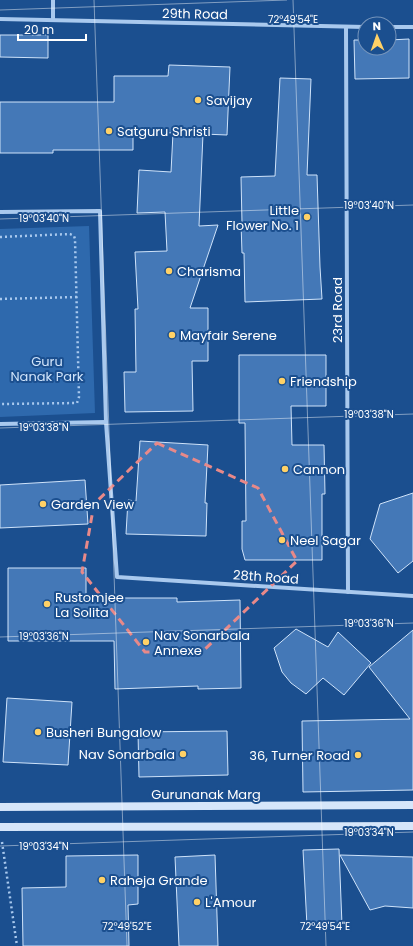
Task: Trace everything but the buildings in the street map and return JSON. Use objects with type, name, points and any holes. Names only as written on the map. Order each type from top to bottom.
[{"type":"main road","name":"Gurunanak Marg","points":[[0,807],[413,805]]},
{"type":"main road","points":[[0,827],[413,826]]},
{"type":"street","points":[[53,0],[53,20]]},
{"type":"street","name":"29th Road","points":[[0,19],[357,27]]},
{"type":"street","name":"23rd Road","points":[[346,27],[348,592]]},
{"type":"street","points":[[397,27],[413,27]]},
{"type":"street","points":[[0,212],[100,211],[106,422],[0,424]]},
{"type":"street","name":"28th Road","points":[[106,422],[117,577],[413,596]]},
{"type":"path","points":[[0,237],[70,234],[74,236],[79,397],[77,403],[0,404]]},
{"type":"path","points":[[0,299],[77,297]]},
{"type":"path","points":[[1,838],[17,946]]},
{"type":"highlighted area","points":[[157,443],[258,488],[297,561],[203,651],[145,652],[82,572],[94,504]]},
{"type":"green space","name":"Guru Nanak Park","points":[[89,226],[95,413],[0,417],[0,229]]},
{"type":"place","name":"Savijay","points":[[198,100]]},
{"type":"place","name":"Satguru Shristi","points":[[109,131]]},
{"type":"place","name":"Little Flower No. 1","points":[[307,217]]},
{"type":"place","name":"Charisma","points":[[169,271]]},
{"type":"place","name":"Mayfair Serene","points":[[172,335]]},
{"type":"place","name":"Friendship","points":[[282,381]]},
{"type":"place","name":"Cannon","points":[[285,469]]},
{"type":"place","name":"Garden View","points":[[43,504]]},
{"type":"place","name":"Neel Sagar","points":[[282,540]]},
{"type":"place","name":"Rustomjee La Solita","points":[[47,604]]},
{"type":"place","name":"Nav Sonarbala Annexe","points":[[146,642]]},
{"type":"place","name":"Busheri Bungalow","points":[[38,732]]},
{"type":"place","name":"Nav Sonarbala","points":[[183,754]]},
{"type":"place","name":"36, Turner Road","points":[[358,755]]},
{"type":"place","name":"Raheja Grande","points":[[102,880]]},
{"type":"place","name":"L'Amour","points":[[197,902]]}]
